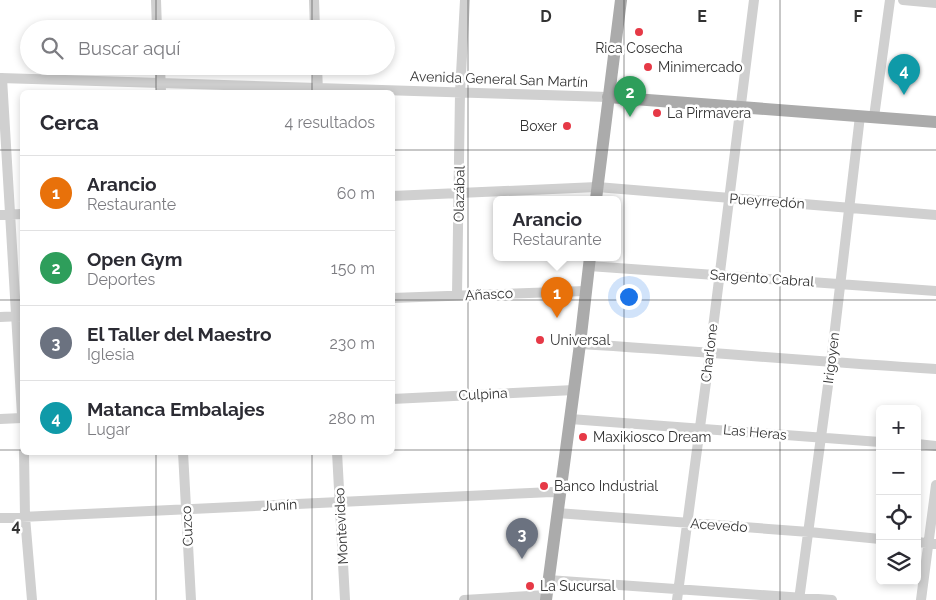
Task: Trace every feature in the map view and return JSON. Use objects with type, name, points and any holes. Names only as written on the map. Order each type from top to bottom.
[{"type":"main road","points":[[597,193],[621,0]]},
{"type":"main road","name":"Avenida General San Martín","points":[[608,97],[936,122]]},
{"type":"main road","points":[[546,598],[580,344],[589,261]]},
{"type":"street","points":[[156,0],[157,20]]},
{"type":"street","points":[[314,0],[315,20]]},
{"type":"street","name":"Olazábal","points":[[457,295],[460,93],[465,0]]},
{"type":"street","name":"Charlone","points":[[676,600],[688,523],[754,0]]},
{"type":"street","points":[[874,117],[890,0]]},
{"type":"street","points":[[903,0],[936,3]]},
{"type":"street","points":[[160,75],[161,88]]},
{"type":"street","points":[[317,75],[318,90]]},
{"type":"street","points":[[1,78],[5,214],[19,316],[20,350]]},
{"type":"street","name":"Avenida General San Martín","points":[[1,78],[161,88],[266,90]]},
{"type":"street","name":"Avenida General San Martín","points":[[395,92],[608,97]]},
{"type":"street","name":"Irigoyen","points":[[800,599],[831,363],[860,116]]},
{"type":"street","name":"Pueyrredón","points":[[395,196],[459,192],[597,193],[729,199],[936,215]]},
{"type":"street","points":[[5,214],[20,214]]},
{"type":"street","name":"Sargento Cabral","points":[[589,261],[718,275],[936,291]]},
{"type":"street","name":"Añasco","points":[[395,298],[585,290]]},
{"type":"street","points":[[0,317],[19,316]]},
{"type":"street","points":[[580,344],[936,369]]},
{"type":"street","name":"Culpina","points":[[395,399],[574,390]]},
{"type":"street","points":[[0,419],[20,417]]},
{"type":"street","name":"Las Heras","points":[[570,419],[876,442]]},
{"type":"street","points":[[921,444],[936,446]]},
{"type":"street","points":[[24,455],[32,600]]},
{"type":"street","name":"Cuzco","points":[[183,455],[191,600]]},
{"type":"street","name":"Montevideo","points":[[337,455],[345,600]]},
{"type":"street","points":[[921,600],[936,485]]},
{"type":"street","name":"Junín","points":[[0,518],[552,492],[560,494]]},
{"type":"street","name":"Acevedo","points":[[557,513],[876,539]]},
{"type":"street","points":[[548,580],[832,600]]},
{"type":"street","points":[[464,600],[546,598]]},
{"type":"place","name":"Rica Cosecha","points":[[639,32]]},
{"type":"place","name":"Minimercado","points":[[648,67]]},
{"type":"place","name":"Matanca Embalajes","points":[[904,95]]},
{"type":"place","name":"La Pirmavera","points":[[657,113]]},
{"type":"place","name":"Open Gym","points":[[630,117]]},
{"type":"place","name":"Boxer","points":[[567,126]]},
{"type":"place","name":"Arancio","points":[[557,318]]},
{"type":"place","name":"Universal","points":[[540,340]]},
{"type":"place","name":"Maxikiosco Dream","points":[[583,437]]},
{"type":"place","name":"Banco Industrial","points":[[544,486]]},
{"type":"place","name":"El Taller del Maestro","points":[[522,559]]},
{"type":"place","name":"La Sucursal","points":[[530,586]]}]
